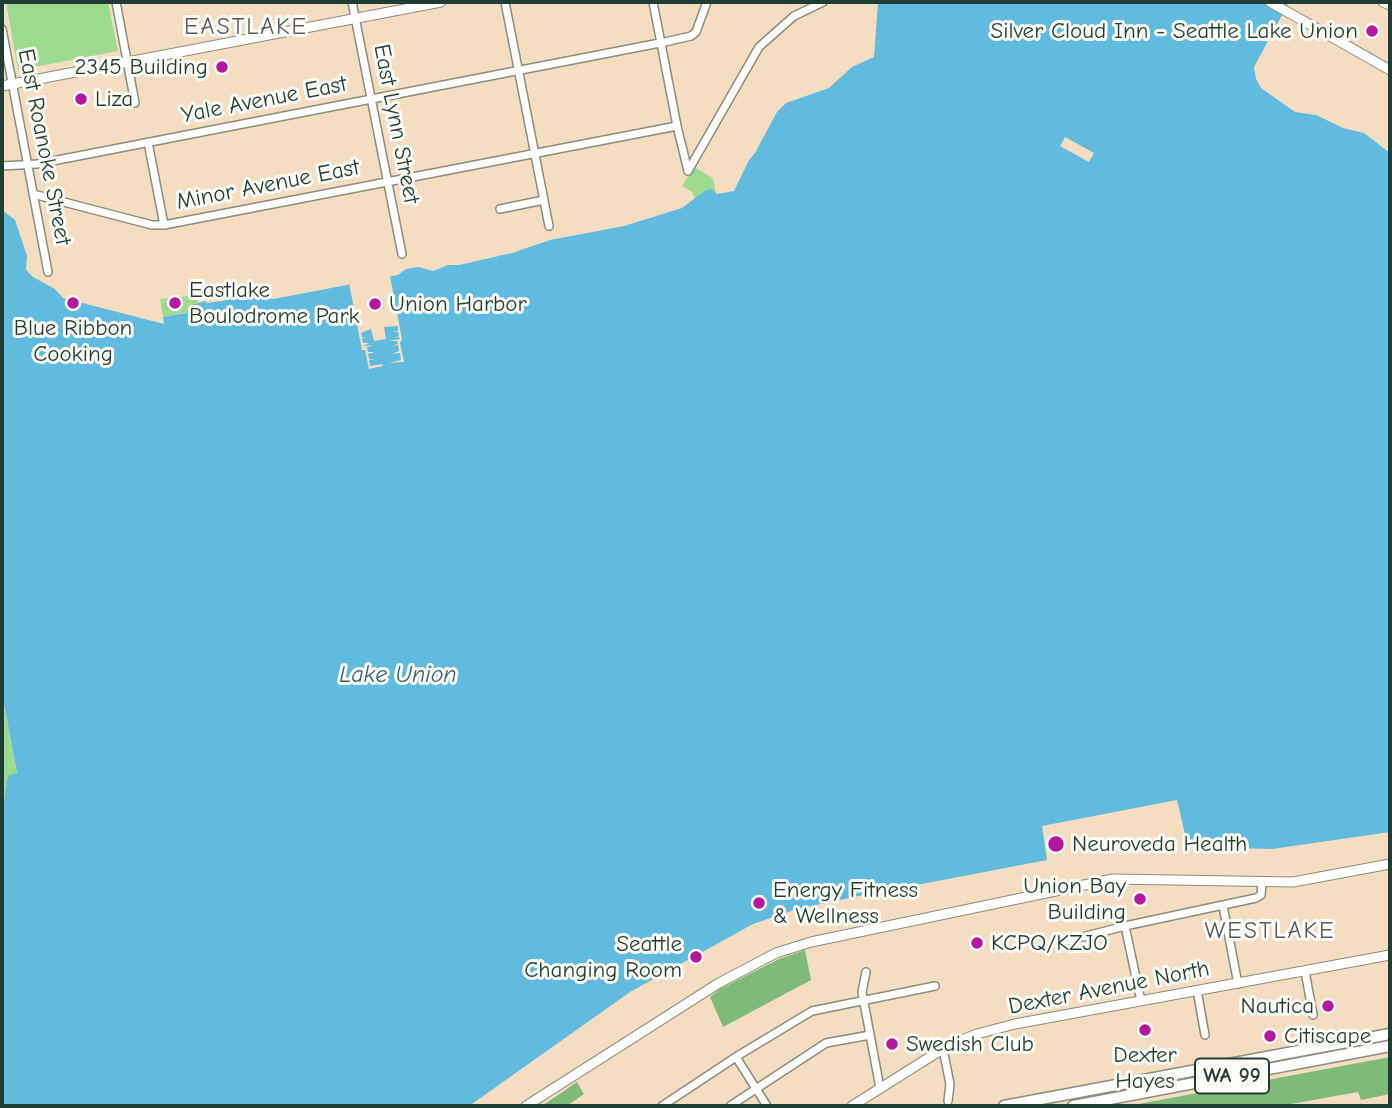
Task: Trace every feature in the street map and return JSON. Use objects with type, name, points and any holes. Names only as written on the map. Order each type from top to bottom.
[{"type":"highway","name":"WA 99","points":[[1004,1106],[1390,1034]]},
{"type":"highway","name":"WA 99","points":[[1073,1106],[1390,1046]]},
{"type":"main road","points":[[7,85],[441,2]]},
{"type":"main road","points":[[1270,2],[1390,71]]},
{"type":"main road","points":[[1383,2],[1390,5]]},
{"type":"main road","points":[[526,1106],[712,987],[788,948],[1113,879],[1293,882],[1390,864]]},
{"type":"main road","name":"Dexter Avenue North","points":[[852,1106],[943,1049],[970,1036],[1015,1024],[1390,955]]},
{"type":"street","points":[[116,2],[135,103]]},
{"type":"street","name":"East Lynn Street","points":[[352,2],[402,254]]},
{"type":"street","points":[[505,2],[549,226]]},
{"type":"street","points":[[653,2],[688,171],[760,47],[794,16],[823,2]]},
{"type":"street","name":"Yale Avenue East","points":[[2,166],[38,164],[661,43],[691,36],[696,32],[707,2]]},
{"type":"street","name":"East Roanoke Street","points":[[2,29],[7,85],[27,164],[48,272]]},
{"type":"street","name":"Minor Avenue East","points":[[33,194],[152,225],[164,225],[677,126]]},
{"type":"street","points":[[148,142],[164,225]]},
{"type":"street","points":[[500,209],[544,200]]},
{"type":"street","points":[[1067,942],[1125,926],[1256,898],[1261,895],[1262,882]]},
{"type":"street","points":[[1223,905],[1238,984]]},
{"type":"street","points":[[1125,926],[1141,1001]]},
{"type":"street","points":[[1305,971],[1313,1015]]},
{"type":"street","points":[[866,972],[862,992],[880,1088]]},
{"type":"street","points":[[662,1106],[736,1057],[812,1012],[935,986]]},
{"type":"street","points":[[1197,990],[1205,1035]]},
{"type":"street","points":[[730,1106],[827,1043],[870,1035]]},
{"type":"street","points":[[943,1049],[950,1084],[948,1101]]},
{"type":"street","points":[[736,1057],[767,1106]]},
{"type":"green space","points":[[6,2],[108,2],[118,51],[18,70]]},
{"type":"green space","points":[[694,167],[713,178],[716,194],[711,189],[695,199],[692,192],[682,186]]},
{"type":"green space","points":[[196,295],[198,303],[192,305],[188,312],[163,317],[160,299]]},
{"type":"green space","points":[[2,693],[17,774],[2,820]]},
{"type":"green space","points":[[805,950],[811,980],[723,1027],[710,997],[720,989],[779,959]]},
{"type":"green space","points":[[1390,1057],[1390,1094],[1361,1100],[1358,1092],[1280,1106],[1128,1106]]},
{"type":"green space","points":[[577,1082],[584,1094],[567,1106],[542,1106]]},
{"type":"water","name":"Lake Union","points":[[878,2],[1285,2],[1288,4],[1254,67],[1261,88],[1295,112],[1316,115],[1343,128],[1364,133],[1390,153],[1390,832],[1272,849],[1188,847],[1177,800],[1042,826],[1047,860],[797,909],[753,924],[630,992],[469,1106],[2,1106],[2,820],[7,780],[9,775],[17,773],[2,693],[2,210],[15,220],[27,256],[26,270],[33,277],[55,289],[63,298],[164,324],[163,317],[186,313],[192,305],[205,301],[207,303],[256,296],[274,299],[398,275],[406,269],[419,267],[433,271],[448,265],[512,253],[550,240],[624,226],[682,208],[706,190],[711,189],[717,194],[734,191],[777,112],[786,103],[829,88],[852,67],[874,57]]},
{"type":"pier","points":[[1065,137],[1094,153],[1089,162],[1060,146]]},
{"type":"pier","points":[[390,276],[404,362],[389,363],[401,360],[400,353],[392,354],[399,351],[398,345],[390,346],[398,344],[397,341],[389,341],[400,339],[394,338],[399,336],[398,332],[392,332],[398,331],[398,326],[384,327],[386,339],[374,341],[371,329],[361,333],[362,337],[367,337],[362,338],[363,343],[369,343],[363,346],[373,345],[367,347],[368,352],[375,352],[368,354],[369,359],[376,359],[369,360],[370,366],[383,366],[369,369],[365,350],[362,350],[349,283]]},
{"type":"place","name":"Silver Cloud Inn - Seattle Lake Union","points":[[1372,31]]},
{"type":"place","name":"2345 Building","points":[[222,67]]},
{"type":"place","name":"Liza","points":[[81,99]]},
{"type":"place","name":"Blue Ribbon Cooking","points":[[73,303]]},
{"type":"place","name":"Eastlake Boulodrome Park","points":[[175,303]]},
{"type":"place","name":"Union Harbor","points":[[375,304]]},
{"type":"place","name":"Neuroveda Health","points":[[1056,844]]},
{"type":"place","name":"Union Bay Building","points":[[1140,899]]},
{"type":"place","name":"Energy Fitness & Wellness","points":[[759,903]]},
{"type":"place","name":"KCPQ/KZJO","points":[[977,943]]},
{"type":"place","name":"Seattle Changing Room","points":[[696,957]]},
{"type":"place","name":"Nautica","points":[[1328,1006]]},
{"type":"place","name":"Dexter Hayes","points":[[1145,1030]]},
{"type":"place","name":"Citiscape","points":[[1270,1036]]},
{"type":"place","name":"Swedish Club","points":[[892,1044]]},
{"type":"district","name":"EASTLAKE","points":[[246,27]]},
{"type":"district","name":"WESTLAKE","points":[[1270,931]]}]
